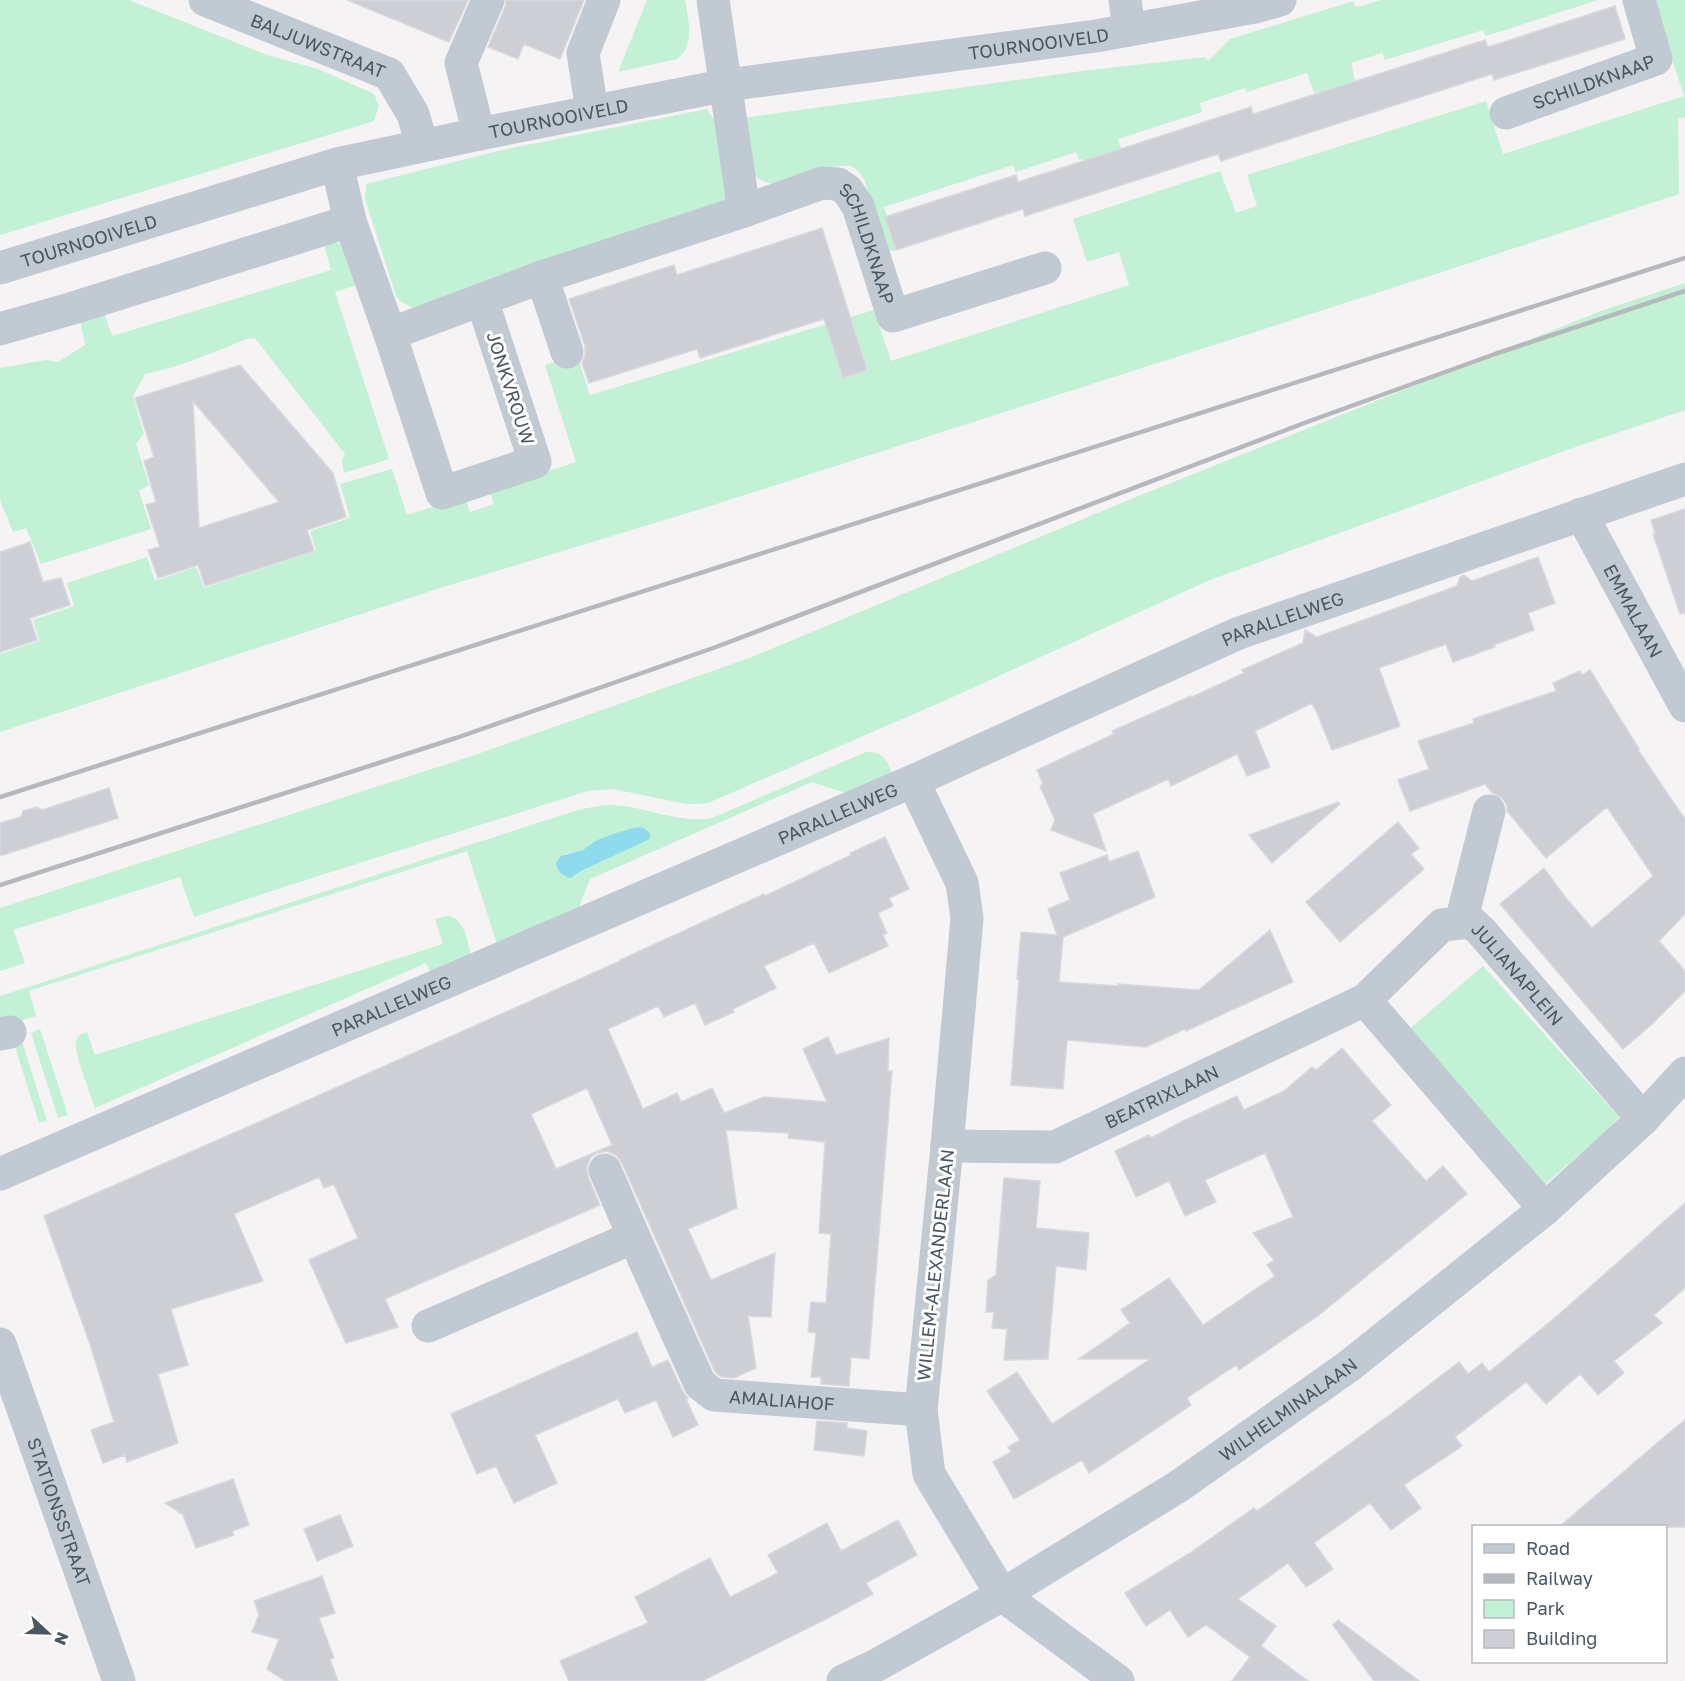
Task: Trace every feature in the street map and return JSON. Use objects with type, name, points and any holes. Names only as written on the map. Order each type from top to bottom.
[{"type":"street","name":"BALJUWSTRAAT","points":[[205,0],[390,74],[413,114],[422,146]]},
{"type":"street","points":[[479,134],[461,63],[488,0]]},
{"type":"street","points":[[592,111],[584,52],[604,0]]},
{"type":"street","points":[[390,334],[542,277],[744,211],[713,0]]},
{"type":"street","name":"TOURNOOIVELD","points":[[0,268],[337,164],[479,134],[727,85],[1096,36],[1127,15],[1255,7],[1280,0]]},
{"type":"street","name":"SCHILDKNAAP","points":[[1506,113],[1656,59],[1639,0]]},
{"type":"street","name":"JONKVROUW","points":[[337,164],[351,221],[442,493],[535,462],[482,300]]},
{"type":"street","name":"SCHILDKNAAP","points":[[744,211],[822,183],[838,184],[847,190],[858,207],[893,316],[1045,268]]},
{"type":"street","points":[[0,329],[351,221]]},
{"type":"street","points":[[542,277],[567,352]]},
{"type":"street","name":"PARALLELWEG","points":[[0,1174],[913,781],[1239,633],[1685,479]]},
{"type":"street","name":"EMMALAAN","points":[[1581,514],[1685,706]]},
{"type":"street","name":"WILLEM-ALEXANDERLAAN","points":[[913,781],[963,883],[967,918],[921,1410],[929,1474],[1002,1594],[1119,1681]]},
{"type":"street","points":[[1461,922],[1490,811]]},
{"type":"street","name":"JULIANAPLEIN","points":[[1365,1000],[1442,925],[1471,922],[1482,931],[1643,1119]]},
{"type":"street","points":[[1365,1000],[1545,1209]]},
{"type":"street","name":"BEATRIXLAAN","points":[[947,1146],[1054,1147],[1365,1000]]},
{"type":"street","name":"WILHELMINALAAN","points":[[843,1681],[877,1665],[1002,1594],[1179,1486],[1340,1373],[1545,1209],[1643,1119],[1685,1073]]},
{"type":"street","name":"AMALIAHOF","points":[[605,1170],[700,1384],[714,1395],[921,1410]]},
{"type":"street","points":[[428,1326],[634,1237]]},
{"type":"street","name":"STATIONSSTRAAT","points":[[0,1344],[119,1681]]},
{"type":"green space","points":[[0,0],[129,0],[267,55],[318,69],[374,94],[379,106],[374,121],[0,235]]},
{"type":"green space","points":[[647,0],[685,0],[689,24],[687,46],[677,59],[618,72]]},
{"type":"green space","points":[[1381,0],[1598,0],[1486,36],[1483,30],[1385,60],[1382,53],[1351,63],[1355,80],[1353,81],[1363,114],[1329,125],[1318,92],[1314,93],[1307,73],[1247,92],[1245,88],[1200,103],[1202,112],[1118,139],[1129,181],[1094,193],[1083,159],[1079,160],[1076,152],[1016,172],[1013,165],[884,207],[895,250],[888,252],[864,179],[854,168],[843,165],[835,166],[780,184],[765,182],[752,173],[743,118],[1082,71],[1205,57],[1208,61],[1230,39],[1353,1],[1358,7]]},
{"type":"green space","points":[[1653,0],[1685,0],[1685,117],[1678,119],[1679,194],[701,509],[434,590],[0,732],[0,654],[39,641],[33,620],[74,606],[67,583],[147,557],[155,581],[196,567],[204,588],[316,551],[310,531],[350,518],[340,484],[392,469],[407,515],[465,497],[470,512],[494,504],[489,490],[576,462],[545,365],[577,355],[590,395],[874,310],[891,361],[1129,285],[1119,252],[1087,262],[1073,219],[1220,171],[1236,213],[1257,206],[1247,175],[1486,101],[1503,154],[1684,96]]},
{"type":"green space","points":[[707,109],[718,126],[727,199],[721,208],[414,308],[401,302],[396,296],[365,199],[366,184],[502,150]]},
{"type":"green space","points":[[332,243],[344,246],[360,284],[335,292],[389,459],[344,473],[342,461],[345,454],[255,338],[247,339],[184,363],[145,374],[133,396],[144,434],[136,444],[149,485],[139,491],[151,529],[41,564],[26,528],[13,532],[0,500],[0,368],[46,360],[58,362],[85,345],[80,320],[104,312],[112,336],[331,270],[324,245]]},
{"type":"green space","points":[[1685,283],[1685,410],[1581,445],[1210,580],[944,701],[708,803],[687,804],[613,789],[588,791],[194,917],[180,877],[13,930],[25,963],[0,971],[0,908],[475,755],[752,657],[1126,501],[1601,311]]},
{"type":"green space","points":[[866,752],[876,753],[883,757],[892,773],[845,793],[812,782],[590,879],[577,912],[498,947],[467,851],[29,991],[36,1016],[0,1027],[0,996],[575,811],[611,805],[637,808],[686,819],[712,818]],"holes":[[[633,828],[648,840],[566,877],[559,872],[564,854],[589,847],[597,840]]]},
{"type":"green space","points":[[447,916],[458,921],[462,926],[472,959],[432,976],[426,963],[95,1108],[77,1054],[76,1041],[82,1034],[87,1032],[95,1055],[443,944],[435,919]]},
{"type":"green space","points":[[1483,966],[1619,1117],[1602,1135],[1544,1185],[1406,1032]]},
{"type":"green space","points":[[40,1029],[68,1115],[58,1118],[31,1033]]},
{"type":"green space","points":[[20,1035],[47,1121],[39,1123],[12,1037]]},
{"type":"water","points":[[642,827],[650,833],[648,840],[570,878],[558,869],[556,863],[561,856],[583,850],[597,840],[616,833]]},
{"type":"building","points":[[347,0],[468,0],[449,42]]},
{"type":"building","points":[[506,0],[584,0],[560,59],[524,44],[518,59],[488,47]]},
{"type":"building","points":[[1615,6],[1625,39],[1494,80],[1492,74],[1221,161],[1218,154],[1025,216],[1023,209],[896,250],[885,217],[1016,175],[1018,182],[1251,107],[1253,114],[1485,40],[1488,47]]},
{"type":"building","points":[[822,228],[867,370],[843,378],[824,319],[700,358],[697,349],[589,383],[582,363],[585,346],[569,299],[674,265],[677,275]]},
{"type":"building","points":[[240,365],[333,473],[346,517],[307,530],[314,551],[205,586],[198,565],[158,578],[148,550],[160,547],[146,505],[156,502],[144,461],[154,457],[135,398]],"holes":[[[193,401],[279,502],[199,528]]]},
{"type":"building","points":[[1685,509],[1685,613],[1680,614],[1653,534],[1655,534],[1651,520]]},
{"type":"building","points":[[30,542],[43,582],[61,578],[70,605],[30,618],[37,640],[0,652],[0,552]]},
{"type":"building","points":[[1538,557],[1555,603],[1528,613],[1534,630],[1453,662],[1446,644],[1379,668],[1400,726],[1332,750],[1312,703],[1255,731],[1270,767],[1247,776],[1237,754],[1171,786],[1168,779],[1093,814],[1106,851],[1051,830],[1055,820],[1040,786],[1043,784],[1037,770],[1114,734],[1112,731],[1192,697],[1244,673],[1242,670],[1303,643],[1305,630],[1317,637],[1457,586],[1460,577],[1464,575],[1472,581]]},
{"type":"building","points":[[1590,670],[1638,750],[1685,819],[1685,914],[1659,941],[1685,971],[1685,991],[1623,1049],[1500,904],[1544,868],[1592,928],[1653,876],[1607,807],[1546,858],[1507,811],[1507,805],[1502,798],[1492,793],[1485,784],[1410,811],[1398,780],[1429,769],[1418,741],[1474,723],[1473,719],[1556,691],[1553,683],[1580,671],[1582,675]]},
{"type":"building","points":[[109,788],[118,818],[0,856],[0,823],[21,817],[23,811],[37,807],[42,810]]},
{"type":"building","points":[[1338,802],[1340,804],[1272,863],[1249,835]]},
{"type":"building","points":[[1398,822],[1419,848],[1411,854],[1424,869],[1340,942],[1306,902]]},
{"type":"building","points":[[885,837],[909,889],[889,898],[893,906],[878,913],[887,933],[883,935],[888,946],[829,973],[814,943],[764,966],[776,988],[733,1009],[734,1012],[705,1025],[695,1003],[664,1017],[658,1006],[608,1029],[643,1109],[677,1093],[681,1102],[712,1088],[724,1113],[764,1097],[827,1102],[803,1049],[828,1037],[836,1055],[889,1038],[888,1071],[892,1071],[869,1359],[851,1357],[849,1386],[821,1384],[821,1377],[811,1377],[816,1333],[808,1332],[811,1302],[826,1303],[831,1234],[819,1233],[825,1142],[788,1138],[789,1133],[726,1130],[737,1208],[688,1229],[711,1280],[775,1253],[771,1317],[748,1316],[756,1368],[734,1378],[721,1377],[715,1372],[622,1163],[616,1155],[607,1151],[597,1153],[590,1158],[587,1167],[588,1177],[600,1205],[385,1299],[398,1327],[346,1343],[309,1260],[358,1238],[334,1184],[324,1188],[319,1177],[234,1214],[263,1281],[171,1309],[188,1365],[158,1374],[178,1443],[127,1462],[125,1455],[103,1463],[91,1430],[114,1422],[91,1347],[44,1216],[620,961],[764,894],[765,896],[851,855],[850,853]],"holes":[[[587,1088],[612,1145],[556,1169],[531,1114]]]},
{"type":"building","points":[[1138,851],[1155,897],[1063,937],[1059,982],[1199,990],[1270,930],[1293,982],[1146,1047],[1067,1040],[1063,1089],[1011,1085],[1021,932],[1057,935],[1048,909],[1070,900],[1060,873],[1107,855],[1109,862]]},
{"type":"building","points":[[1342,1048],[1391,1105],[1372,1121],[1426,1181],[1443,1166],[1467,1194],[1319,1315],[1239,1370],[1236,1365],[1187,1398],[1191,1405],[1126,1449],[1089,1473],[1082,1460],[1014,1499],[993,1462],[1011,1452],[1008,1447],[1020,1440],[987,1391],[1017,1372],[1052,1424],[1150,1359],[1079,1359],[1130,1323],[1121,1310],[1169,1278],[1203,1325],[1275,1276],[1267,1265],[1274,1260],[1253,1233],[1293,1217],[1265,1153],[1205,1180],[1216,1202],[1185,1216],[1169,1181],[1136,1197],[1115,1151],[1149,1135],[1151,1138],[1237,1096],[1244,1110],[1284,1091],[1312,1067],[1316,1070]]},
{"type":"building","points":[[1004,1178],[1040,1181],[1036,1228],[1089,1233],[1086,1270],[1056,1266],[1048,1359],[1004,1360],[1007,1329],[992,1328],[994,1312],[986,1312],[988,1280],[996,1275]]},
{"type":"building","points":[[1685,1203],[1685,1288],[1654,1315],[1662,1323],[1614,1361],[1624,1373],[1598,1395],[1580,1374],[1546,1404],[1526,1382],[1455,1437],[1462,1446],[1404,1485],[1421,1508],[1391,1530],[1370,1503],[1314,1543],[1333,1569],[1306,1587],[1288,1563],[1238,1599],[1276,1626],[1261,1646],[1308,1681],[1232,1681],[1250,1657],[1206,1625],[1188,1637],[1170,1610],[1146,1626],[1125,1593],[1190,1553],[1254,1508],[1257,1511],[1459,1362],[1468,1374],[1482,1363],[1489,1372],[1557,1316]]},
{"type":"building","points":[[637,1332],[652,1367],[668,1360],[688,1398],[686,1399],[698,1425],[673,1437],[656,1400],[625,1413],[618,1399],[535,1435],[557,1483],[514,1503],[496,1466],[477,1474],[451,1414]]},
{"type":"building","points":[[1685,1420],[1685,1527],[1561,1525]]},
{"type":"building","points":[[817,1421],[847,1423],[847,1428],[867,1431],[864,1456],[814,1450]]},
{"type":"building","points":[[233,1479],[249,1525],[232,1531],[234,1535],[196,1548],[183,1515],[165,1503]]},
{"type":"building","points":[[340,1515],[353,1546],[317,1561],[304,1529]]},
{"type":"building","points":[[898,1520],[917,1555],[866,1583],[873,1594],[702,1681],[569,1681],[560,1661],[648,1623],[635,1597],[710,1558],[730,1597],[778,1573],[768,1555],[827,1523],[841,1551]]},
{"type":"building","points":[[322,1576],[335,1613],[319,1618],[334,1658],[330,1659],[338,1681],[285,1681],[267,1669],[279,1639],[252,1632],[259,1615],[254,1601]]},
{"type":"building","points":[[1338,1620],[1419,1681],[1374,1681],[1333,1625]]},
{"type":"railway","points":[[0,797],[1685,258]]},
{"type":"railway","points":[[0,885],[456,738],[716,647],[1307,422],[1495,354],[1685,291]]}]
